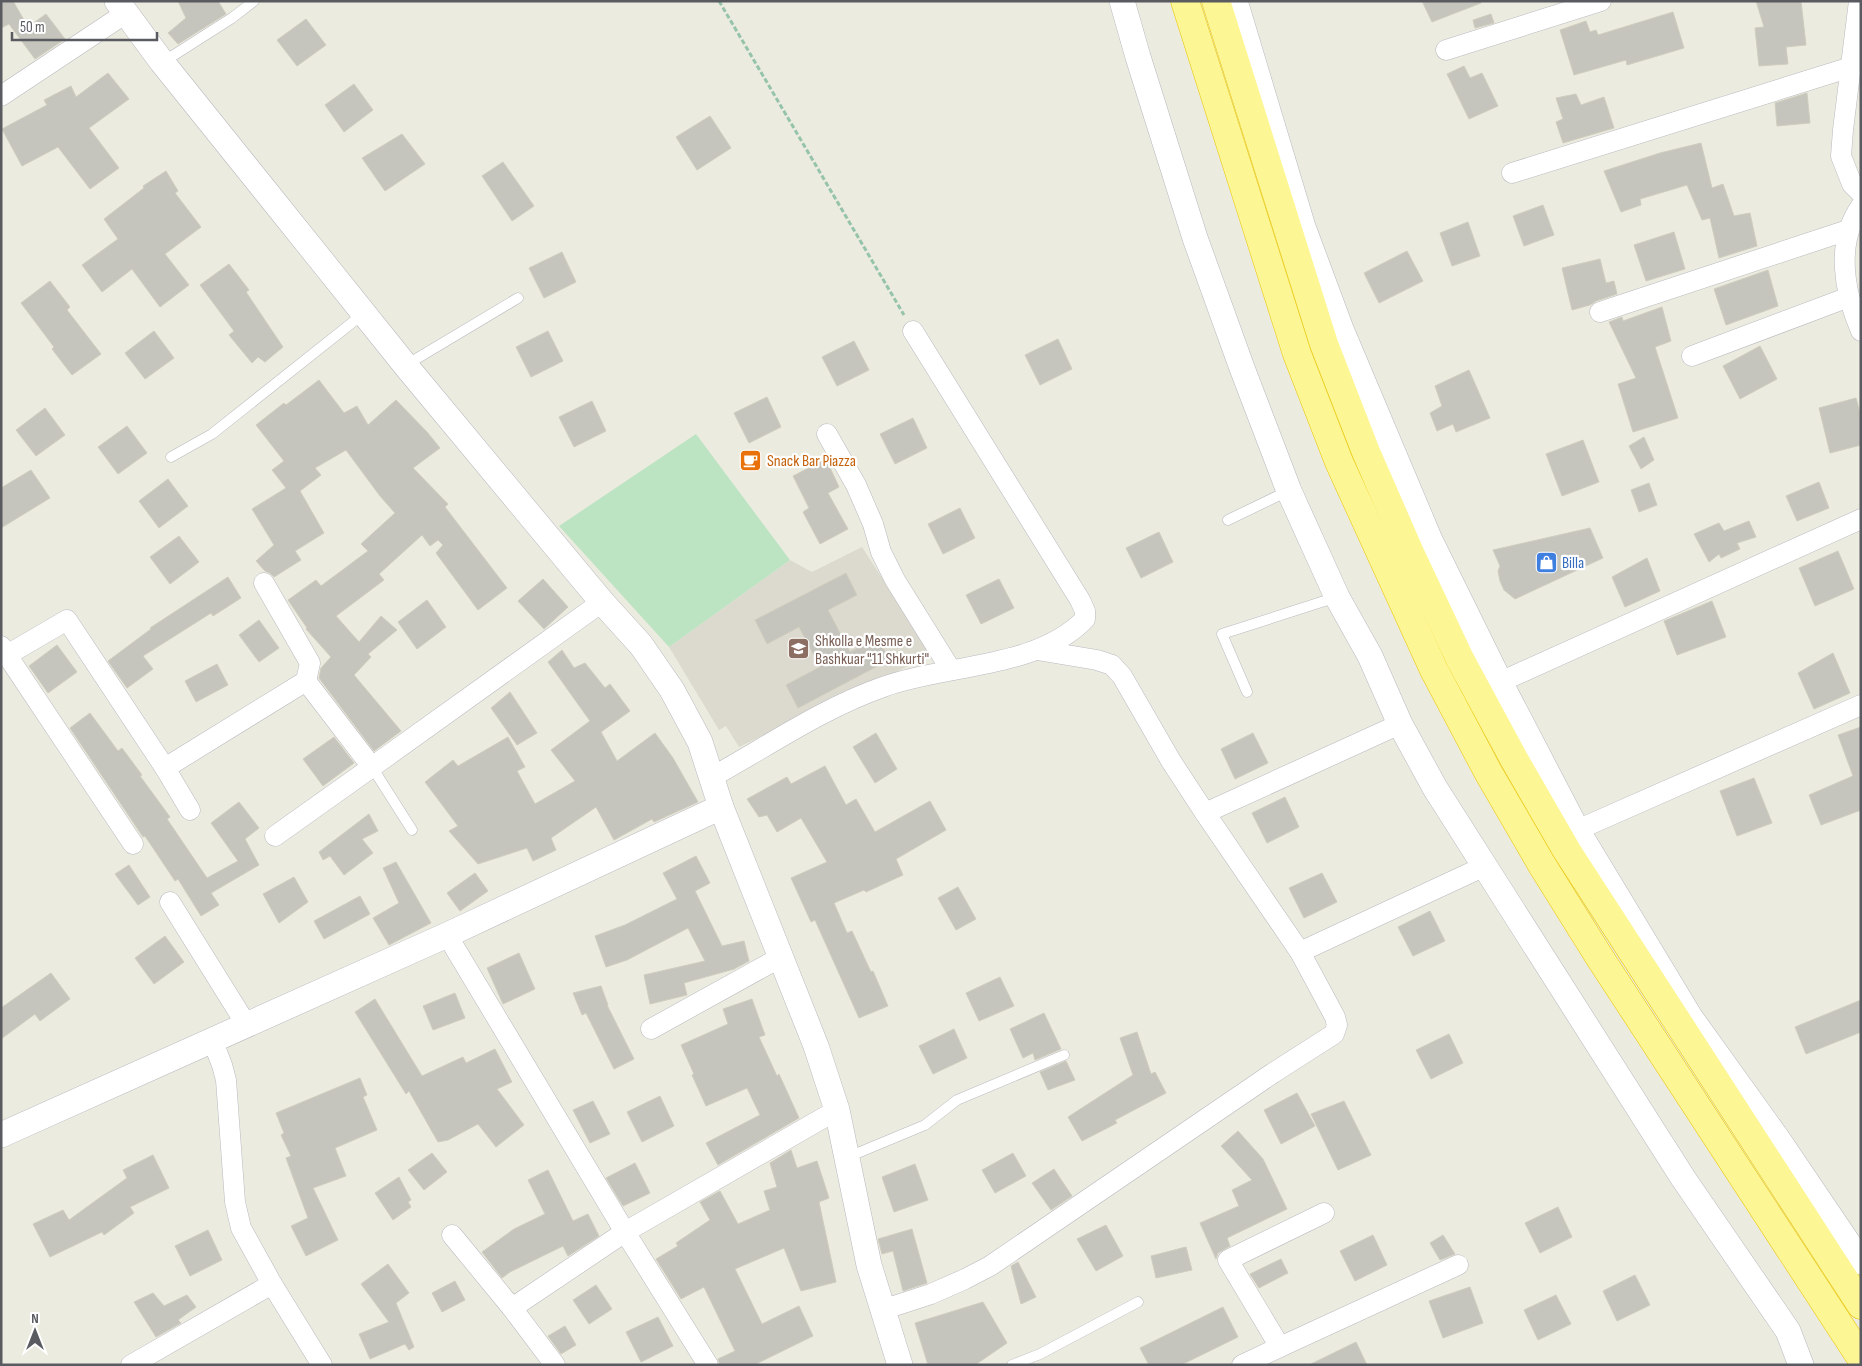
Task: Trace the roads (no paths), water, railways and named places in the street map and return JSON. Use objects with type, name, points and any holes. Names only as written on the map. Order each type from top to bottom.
[{"type":"highway","points":[[1185,1],[1297,354],[1339,462],[1434,670],[1488,772],[1600,958],[1861,1358]]},
{"type":"highway","points":[[1216,1],[1324,344],[1366,452],[1411,555],[1460,658],[1514,760],[1567,851],[1861,1305]]},
{"type":"street","points":[[1122,1],[1195,238],[1289,491],[1337,597],[1370,656],[1400,724],[1435,788],[1683,1178],[1788,1331],[1802,1365]]},
{"type":"street","points":[[1235,1],[1303,226],[1341,329],[1430,540],[1500,682],[1577,830],[1690,1016],[1777,1138],[1861,1262]]},
{"type":"street","points":[[1446,50],[1578,5],[1601,1]]},
{"type":"street","points":[[1858,1],[1841,156],[1852,184],[1861,193]]},
{"type":"street","points":[[1,96],[121,7],[162,62],[406,366],[602,602],[641,645],[672,690],[700,742],[721,807],[816,1046],[837,1110],[848,1157],[858,1218],[882,1310],[900,1365]]},
{"type":"street","points":[[1512,174],[1851,67]]},
{"type":"street","points":[[1861,206],[1848,230],[1844,257],[1846,286],[1861,331]]},
{"type":"street","points":[[1600,312],[1848,230]]},
{"type":"street","points":[[1692,356],[1849,297]]},
{"type":"street","points":[[712,777],[846,702],[883,687],[918,676],[1037,650],[1069,634],[1085,619],[1085,611],[1080,600],[914,331]]},
{"type":"street","points":[[826,434],[856,485],[873,524],[881,552],[892,573],[951,670]]},
{"type":"street","points":[[1500,682],[1861,519]]},
{"type":"street","points":[[165,768],[306,680],[310,663],[264,583]]},
{"type":"street","points":[[275,836],[602,602]]},
{"type":"street","points":[[133,844],[4,651],[68,620],[165,768],[190,810]]},
{"type":"street","points":[[882,1310],[931,1294],[964,1280],[990,1266],[1273,1073],[1334,1034],[1337,1025],[1335,1016],[1300,952],[1171,761],[1122,676],[1112,665],[1098,660],[1037,650]]},
{"type":"street","points":[[306,680],[372,767]]},
{"type":"street","points":[[1577,830],[1861,705]]},
{"type":"street","points":[[1205,813],[1400,724]]},
{"type":"street","points":[[1,1135],[447,935],[721,807]]},
{"type":"street","points":[[1300,952],[1485,866]]},
{"type":"street","points":[[170,902],[246,1024]]},
{"type":"street","points":[[447,935],[708,1365]]},
{"type":"street","points":[[651,1029],[781,957]]},
{"type":"street","points":[[212,1039],[226,1080],[238,1217],[248,1242],[322,1365]]},
{"type":"street","points":[[512,1308],[626,1232],[837,1110]]},
{"type":"street","points":[[1280,1347],[1228,1260],[1324,1213]]},
{"type":"street","points":[[452,1235],[512,1308],[554,1365]]},
{"type":"street","points":[[1242,1365],[1458,1265]]},
{"type":"street","points":[[132,1365],[272,1284]]},
{"type":"lane","points":[[162,62],[232,18],[254,1]]},
{"type":"lane","points":[[406,366],[518,298]]},
{"type":"lane","points":[[170,457],[212,434],[364,314]]},
{"type":"lane","points":[[1228,520],[1289,491]]},
{"type":"lane","points":[[1247,692],[1222,634],[1337,597]]},
{"type":"lane","points":[[372,767],[412,830]]},
{"type":"lane","points":[[848,1157],[925,1124],[957,1100],[1064,1055]]},
{"type":"lane","points":[[1012,1365],[1040,1354],[1138,1302]]},
{"type":"place","name":"Snack Bar Piazza","points":[[751,460]]},
{"type":"place","name":"Billa","points":[[1546,562]]},
{"type":"place","name":"Shkolla e Mesme e Bashkuar \"11 Shkurti\"","points":[[799,649]]}]
